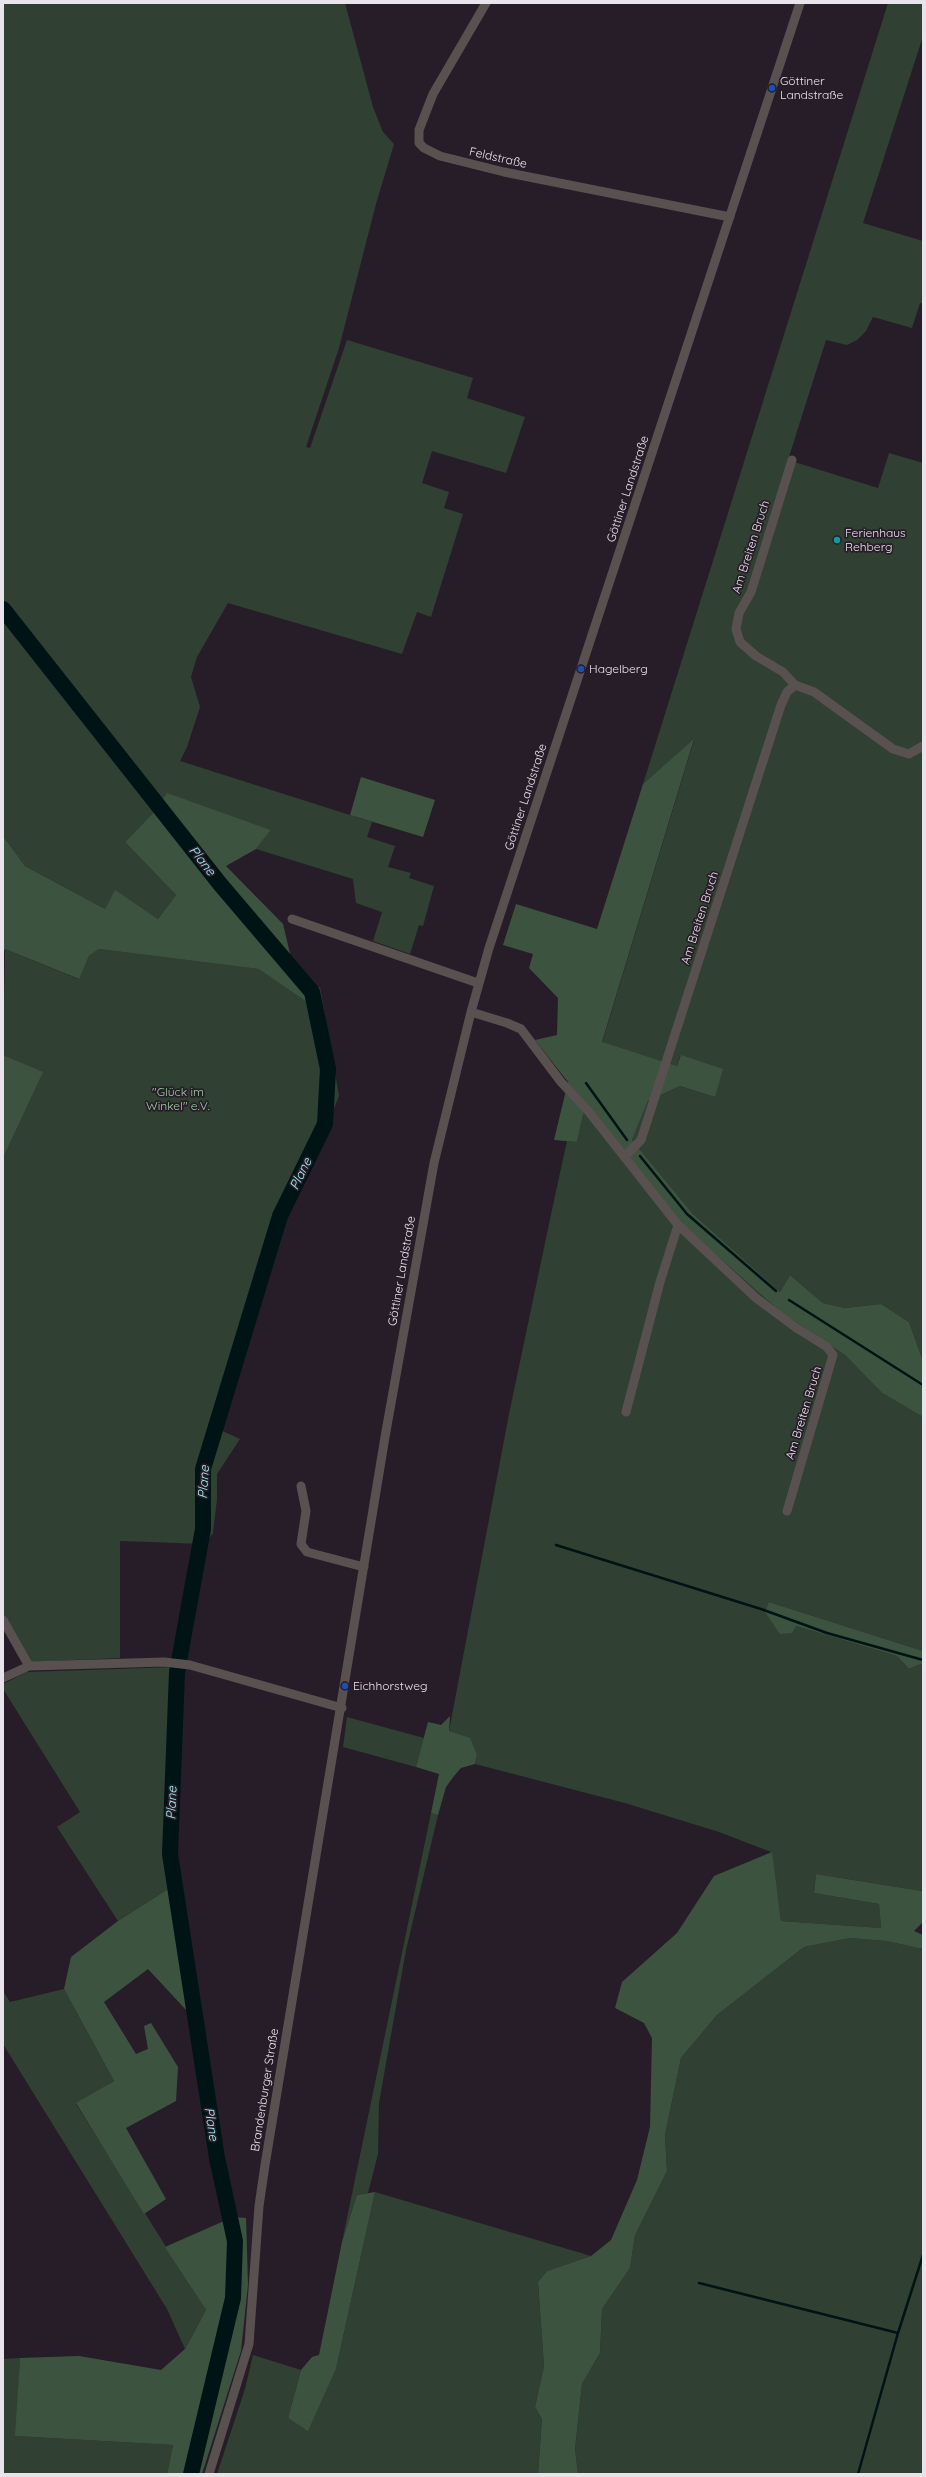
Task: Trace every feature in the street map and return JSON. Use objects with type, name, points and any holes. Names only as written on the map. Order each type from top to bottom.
[{"type":"street","name":"Feldstraße","points":[[486,3],[433,94],[421,122],[419,143],[424,148],[440,156],[497,170],[730,217]]},
{"type":"street","name":"Göttiner Landstraße","points":[[342,1708],[364,1567],[427,1197],[478,983],[800,3]]},
{"type":"street","name":"Am Breiten Bruch","points":[[792,460],[751,592],[739,613],[736,629],[740,642],[746,649],[774,665],[795,685],[814,692],[893,749],[909,754],[923,746]]},
{"type":"street","name":"Am Breiten Bruch","points":[[625,1156],[641,1140],[781,705],[787,692],[795,685]]},
{"type":"street","points":[[292,919],[478,983]]},
{"type":"street","name":"Am Breiten Bruch","points":[[471,1012],[508,1022],[521,1029],[561,1082],[625,1156],[678,1225],[756,1298],[795,1327],[827,1347],[832,1355],[787,1511]]},
{"type":"street","points":[[626,1412],[660,1282],[678,1225]]},
{"type":"street","points":[[301,1486],[306,1511],[302,1544],[307,1552],[364,1567]]},
{"type":"street","points":[[3,1620],[29,1666]]},
{"type":"street","points":[[3,1678],[29,1666],[164,1662],[190,1665],[342,1708]]},
{"type":"street","name":"Brandenburger Straße","points":[[209,2474],[249,2344],[259,2206],[342,1708]]},
{"type":"green space","points":[[3,3],[345,3],[373,107],[383,132],[394,144],[376,204],[339,348],[306,447],[310,448],[347,340],[473,378],[467,398],[525,417],[506,473],[432,451],[422,483],[449,492],[444,508],[463,514],[431,617],[417,612],[402,654],[228,603],[197,657],[191,677],[200,707],[187,747],[180,761],[372,822],[367,837],[395,846],[388,867],[411,873],[409,878],[434,886],[423,926],[419,925],[410,954],[373,941],[382,912],[356,903],[353,879],[256,849],[271,830],[167,794],[155,811],[125,842],[176,895],[158,919],[115,891],[105,909],[25,866],[3,836],[3,610],[7,614],[3,607]]},
{"type":"green space","points":[[888,3],[923,3],[923,36],[863,223],[923,241],[923,304],[920,303],[912,328],[873,317],[866,331],[857,340],[847,345],[826,340],[788,460],[878,488],[889,453],[923,463],[923,1361],[909,1322],[881,1304],[845,1308],[823,1303],[790,1275],[780,1292],[693,1214],[632,1140],[648,1101],[680,1086],[715,1097],[680,1056],[677,1066],[602,1043],[694,740],[643,784]]},
{"type":"green space","points":[[694,739],[602,1042],[677,1066],[681,1055],[723,1069],[715,1097],[680,1086],[648,1101],[632,1140],[693,1214],[780,1292],[790,1275],[823,1303],[845,1308],[881,1304],[909,1322],[923,1361],[923,1417],[882,1393],[845,1355],[781,1312],[680,1223],[584,1111],[577,1142],[554,1140],[568,1082],[535,1040],[557,1035],[558,998],[529,968],[533,954],[503,945],[516,904],[597,929],[643,784]]},
{"type":"green space","points":[[361,777],[435,800],[423,837],[350,815]]},
{"type":"green space","points":[[167,793],[271,830],[256,849],[226,866],[283,924],[292,962],[311,988],[308,1003],[259,969],[99,949],[89,956],[79,979],[5,949],[3,953],[3,836],[25,866],[105,909],[115,890],[158,919],[176,895],[125,842],[155,811]]},
{"type":"green space","name":"\"Glück im Winkel\" e.V.","points":[[5,949],[78,979],[89,956],[99,949],[260,969],[308,1003],[311,988],[320,987],[339,1096],[321,1141],[297,1191],[251,1319],[220,1430],[240,1439],[217,1474],[217,1499],[213,1533],[205,1544],[120,1541],[120,1658],[31,1662],[3,1615],[3,1158],[42,1073],[3,1055]]},
{"type":"green space","points":[[3,1055],[43,1072],[3,1158]]},
{"type":"green space","points":[[584,1111],[680,1223],[781,1312],[845,1355],[882,1393],[923,1417],[923,1651],[769,1602],[796,1626],[897,1656],[909,1669],[923,1663],[923,1893],[922,1891],[816,1874],[814,1893],[879,1904],[881,1928],[781,1921],[771,1852],[719,1832],[625,1803],[475,1764],[477,1755],[449,1731],[509,1414],[553,1205],[567,1141],[577,1142]]},
{"type":"green space","points":[[769,1602],[923,1651],[923,1663],[909,1669],[897,1656],[796,1626],[792,1633],[780,1634],[765,1612]]},
{"type":"green space","points":[[175,1667],[181,1669],[170,1854],[176,1884],[118,1921],[57,1827],[80,1812],[3,1689],[3,1684],[27,1672]]},
{"type":"green space","points":[[450,1716],[449,1731],[470,1738],[477,1755],[475,1764],[461,1768],[446,1787],[438,1815],[431,1813],[439,1774],[416,1767],[428,1722],[441,1725]]},
{"type":"green space","points":[[347,1717],[424,1738],[416,1767],[343,1747]]},
{"type":"green space","points":[[431,1813],[438,1815],[406,1950],[379,2103],[378,2154],[368,2193],[357,2195],[342,2242]]},
{"type":"green space","points":[[772,1852],[781,1921],[881,1928],[879,1904],[814,1893],[816,1874],[922,1891],[923,1922],[914,1931],[923,1935],[923,1949],[886,1941],[850,1938],[804,1947],[717,2015],[681,2058],[665,2135],[667,2171],[635,2235],[630,2268],[602,2309],[600,2353],[582,2384],[575,2449],[578,2474],[538,2474],[542,2419],[535,2407],[544,2366],[538,2282],[547,2271],[591,2256],[611,2240],[637,2180],[650,2127],[652,2038],[644,2023],[615,2008],[622,1982],[677,1933],[714,1876]]},
{"type":"green space","points":[[176,1884],[200,2025],[148,1969],[104,2002],[136,2054],[148,2049],[144,2026],[151,2023],[178,2067],[176,2101],[126,2128],[166,2199],[144,2214],[76,2103],[114,2081],[64,1989],[71,1957],[118,1921]]},
{"type":"green space","points":[[850,1938],[886,1941],[923,1949],[923,2474],[578,2474],[575,2449],[582,2384],[600,2353],[602,2309],[630,2268],[635,2235],[667,2171],[665,2135],[681,2058],[717,2015],[804,1947]]},
{"type":"green space","points":[[64,1989],[114,2081],[76,2104],[206,2310],[185,2349],[167,2309],[3,2044],[3,1991],[10,2002]]},
{"type":"green space","points":[[375,2192],[591,2256],[547,2271],[538,2282],[544,2366],[535,2407],[542,2419],[538,2474],[217,2474],[245,2389],[253,2355],[301,2370],[288,2418],[308,2430],[336,2369]]},
{"type":"green space","points":[[375,2192],[336,2369],[308,2431],[288,2418],[301,2370],[312,2357],[319,2355],[342,2242],[357,2195]]},
{"type":"green space","points":[[233,2217],[246,2218],[248,2285],[241,2351],[202,2474],[167,2474],[173,2445],[15,2436],[20,2358],[79,2356],[161,2370],[185,2349],[206,2310],[165,2247]]},
{"type":"green space","points":[[20,2358],[16,2436],[173,2445],[167,2474],[3,2474],[3,2359]]},
{"type":"waterway","name":"Plane","points":[[3,609],[220,884],[312,992],[328,1069],[325,1124],[280,1216],[203,1469],[203,1529],[177,1672],[170,1854],[217,2158],[235,2241],[233,2298],[191,2474]]},
{"type":"waterway","points":[[586,1083],[627,1140]]},
{"type":"waterway","points":[[640,1156],[687,1214],[776,1291]]},
{"type":"waterway","points":[[789,1300],[923,1385]]},
{"type":"waterway","points":[[556,1545],[761,1609],[827,1633],[923,1660]]},
{"type":"waterway","points":[[858,2474],[898,2333],[923,2255]]},
{"type":"waterway","points":[[699,2283],[898,2333]]},
{"type":"place","name":"Göttiner Landstraße","points":[[772,88]]},
{"type":"place","name":"Ferienhaus Rehberg","points":[[837,540]]},
{"type":"place","name":"Hagelberg","points":[[581,669]]},
{"type":"place","name":"Eichhorstweg","points":[[345,1686]]}]
